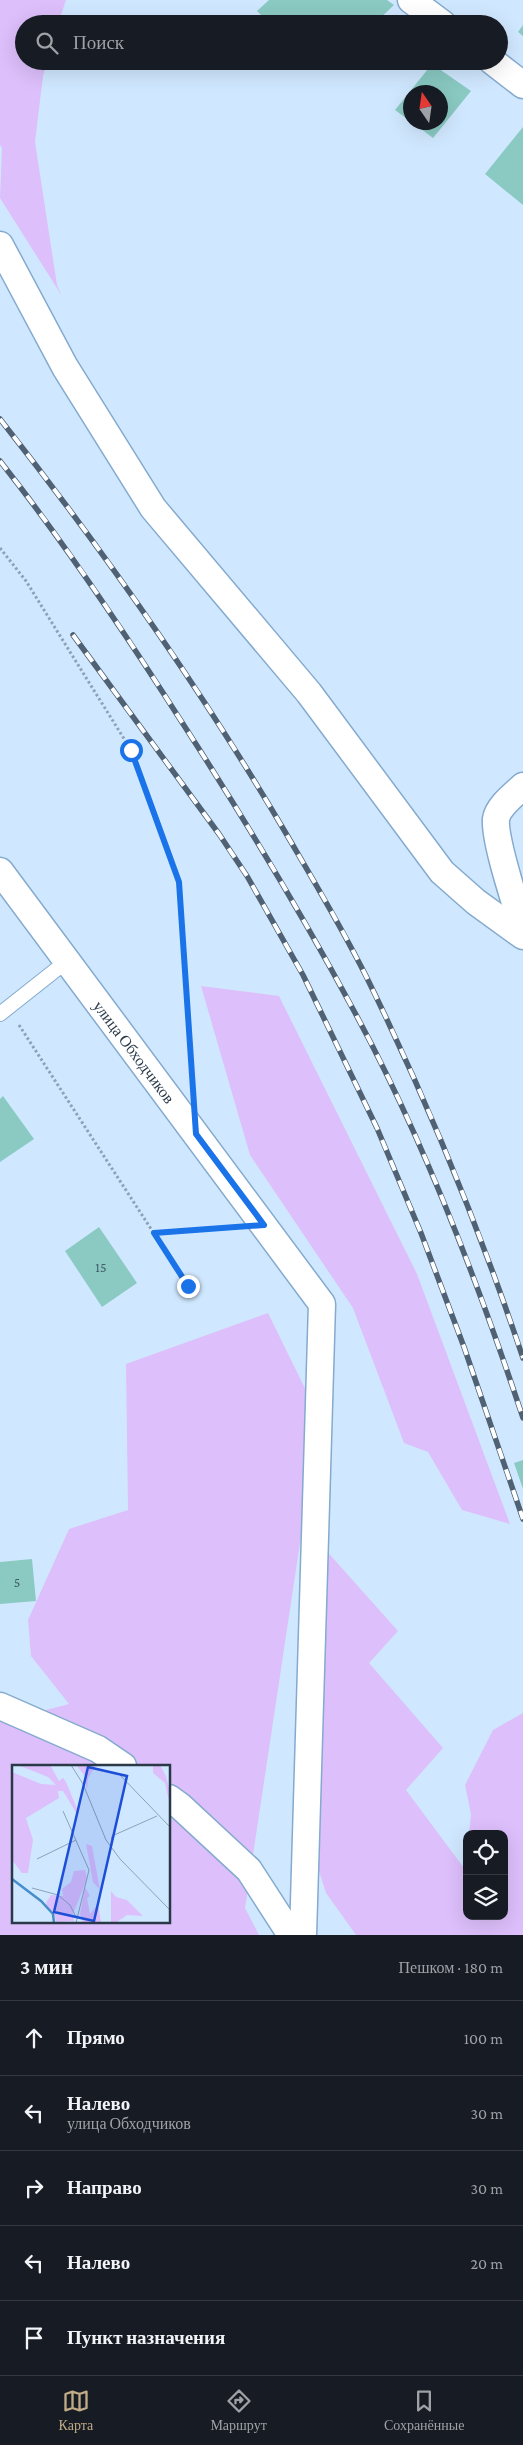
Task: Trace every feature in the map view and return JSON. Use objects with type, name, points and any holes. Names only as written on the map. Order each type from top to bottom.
[{"type":"street","points":[[411,0],[431,15]]},
{"type":"street","points":[[504,70],[523,84]]},
{"type":"street","points":[[0,245],[65,367],[153,508],[309,693],[442,872],[476,902],[523,936]]},
{"type":"street","points":[[523,786],[502,807],[496,818],[500,843],[523,929]]},
{"type":"street","name":"улица Обходчиков","points":[[0,871],[322,1304],[303,1935]]},
{"type":"street","points":[[0,1706],[98,1749],[122,1765]]},
{"type":"street","points":[[170,1799],[249,1870],[292,1935]]},
{"type":"lane","points":[[4,1011],[67,961]]},
{"type":"path","points":[[0,548],[26,581],[131,750],[176,873],[179,882],[192,1086]]},
{"type":"path","points":[[4,1011],[188,1286]]},
{"type":"path","points":[[154,1233],[264,1225]]},
{"type":"shaded area","points":[[0,0],[66,0],[61,15],[15,15],[15,70],[45,70],[35,142],[57,285],[62,296],[0,198],[2,148],[0,145]]},
{"type":"shaded area","points":[[201,986],[279,996],[417,1274],[510,1524],[462,1510],[428,1452],[404,1443],[353,1308],[250,1155]]},
{"type":"shaded area","points":[[268,1313],[319,1417],[245,1908],[259,1935],[0,1935],[0,1722],[69,1704],[31,1656],[28,1620],[69,1529],[128,1510],[126,1364]]},
{"type":"shaded area","points":[[315,1538],[398,1631],[369,1663],[443,1748],[406,1790],[463,1867],[463,1920],[508,1920],[508,1830],[469,1830],[471,1814],[465,1785],[493,1730],[523,1713],[523,1935],[356,1935],[326,1893],[306,1830]]},
{"type":"building","points":[[269,0],[387,0],[394,5],[383,15],[261,15],[257,11]]},
{"type":"building","points":[[523,25],[523,36],[518,32]]},
{"type":"building","points":[[427,70],[441,70],[471,91],[448,119],[448,85],[415,85]]},
{"type":"building","points":[[403,100],[403,116],[395,110]]},
{"type":"building","points":[[523,127],[523,205],[485,174]]},
{"type":"building","points":[[422,130],[439,130],[433,138]]},
{"type":"building","points":[[3,1096],[34,1139],[0,1162],[0,1099]]},
{"type":"building","points":[[99,1227],[137,1283],[102,1307],[65,1251]]},
{"type":"building","points":[[523,1460],[523,1489],[514,1463]]},
{"type":"building","points":[[32,1559],[36,1601],[0,1604],[0,1562]]},
{"type":"railway","points":[[0,419],[76,518],[184,671],[252,776],[336,920],[366,976],[431,1117],[470,1212],[523,1358]]},
{"type":"railway","points":[[0,461],[73,559],[163,693],[251,832],[354,1011],[379,1059],[426,1160],[468,1263],[523,1418]]},
{"type":"railway","points":[[73,635],[219,834],[247,876],[303,975],[377,1128],[421,1233],[464,1347],[523,1519]]},
{"type":"route","points":[[131,750],[179,882],[196,1134],[264,1225],[154,1233],[188,1286]]}]
